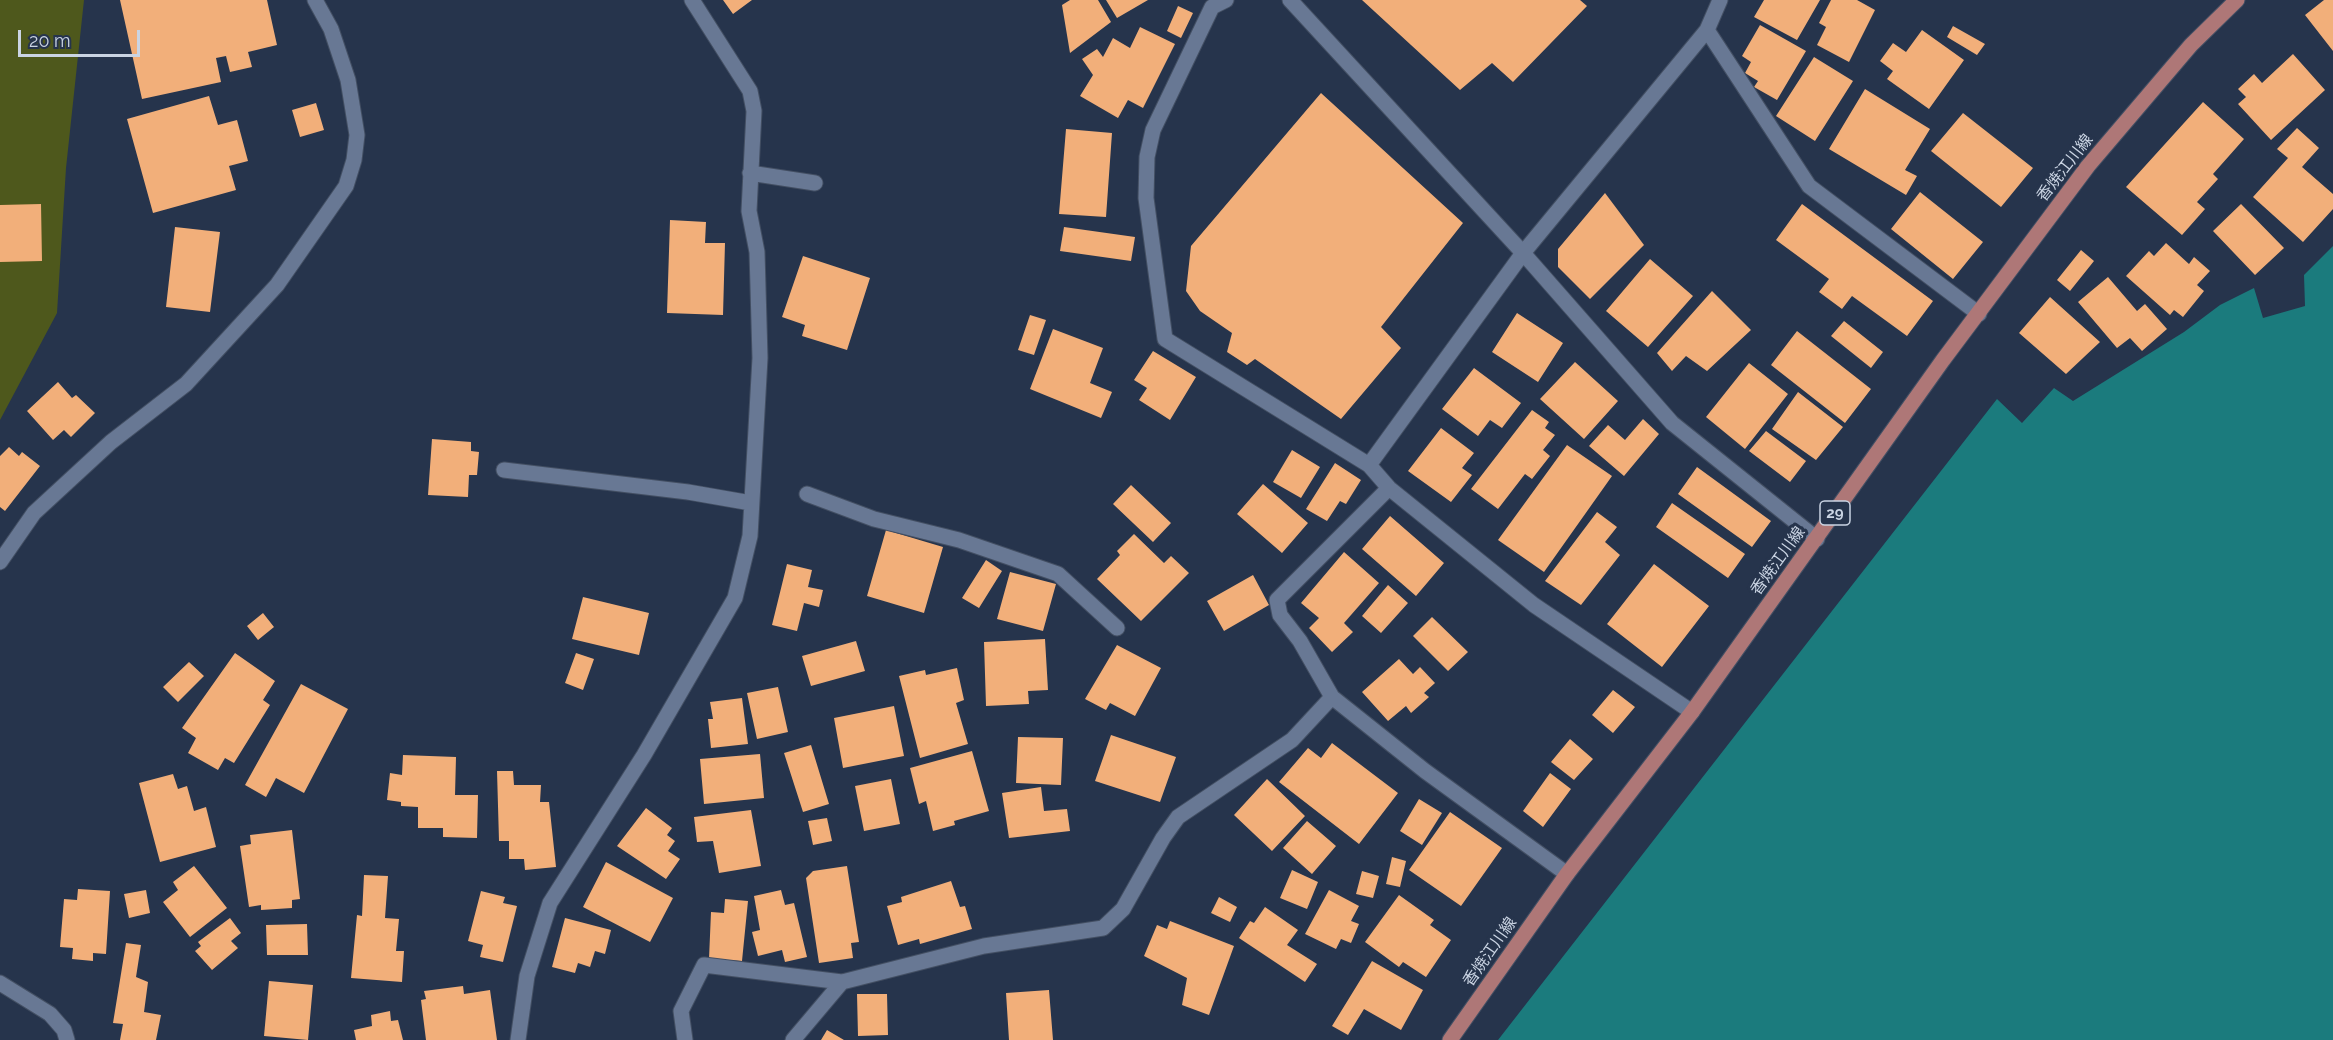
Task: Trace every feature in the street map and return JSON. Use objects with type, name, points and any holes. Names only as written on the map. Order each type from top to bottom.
[{"type":"main road","name":"香焼江川線","points":[[1450,1040],[1567,874],[1692,712],[2088,166],[2191,45],[2237,0]]},
{"type":"street","points":[[0,562],[34,513],[111,442],[186,384],[277,285],[346,186],[354,160],[357,135],[348,80],[331,29],[315,0]]},
{"type":"street","points":[[518,1040],[527,976],[550,903],[644,755],[735,598],[750,536],[760,358],[757,252],[749,211],[754,111],[750,91],[692,0]]},
{"type":"street","points":[[1226,0],[1206,4],[1153,130],[1147,157],[1146,198],[1165,339],[1369,465],[1389,488],[1534,605],[1692,712]]},
{"type":"street","points":[[1290,0],[1522,253],[1672,423],[1816,538]]},
{"type":"street","points":[[1369,465],[1522,253],[1707,30],[1720,0]]},
{"type":"street","points":[[1707,30],[1809,186],[1979,314]]},
{"type":"street","points":[[750,173],[815,183]]},
{"type":"street","points":[[504,470],[688,492],[751,503]]},
{"type":"street","points":[[1389,488],[1277,600],[1280,615],[1299,641],[1332,697],[1425,771],[1567,874]]},
{"type":"street","points":[[807,494],[874,519],[959,540],[1058,574],[1117,628]]},
{"type":"street","points":[[685,1040],[681,1011],[704,965],[842,982],[984,946],[1103,928],[1123,909],[1163,838],[1178,817],[1292,740],[1332,697]]},
{"type":"street","points":[[793,1040],[842,982]]},
{"type":"street","points":[[0,983],[50,1014],[64,1030],[67,1040]]},
{"type":"shaded area","points":[[0,0],[84,0],[66,168],[57,313],[0,420]]},
{"type":"shaded area","points":[[2333,246],[2333,1040],[1498,1040],[1997,399],[2022,423],[2054,388],[2073,401],[2184,332],[2220,305],[2254,288],[2263,318],[2305,306],[2304,275]]},
{"type":"building","points":[[120,0],[267,0],[277,45],[248,52],[252,67],[230,72],[226,56],[216,58],[221,82],[142,99]]},
{"type":"building","points":[[723,0],[752,0],[733,14]]},
{"type":"building","points":[[1070,0],[1098,0],[1111,22],[1070,53],[1062,5]]},
{"type":"building","points":[[1106,0],[1148,0],[1117,18]]},
{"type":"building","points":[[1362,0],[1580,0],[1587,6],[1513,82],[1492,63],[1460,90]]},
{"type":"building","points":[[1764,0],[1820,0],[1797,40],[1754,17]]},
{"type":"building","points":[[1831,0],[1857,0],[1875,10],[1849,62],[1817,45],[1826,27],[1819,23]]},
{"type":"building","points":[[2324,0],[2333,0],[2333,51],[2305,15]]},
{"type":"building","points":[[1178,6],[1193,13],[1181,38],[1167,31]]},
{"type":"building","points":[[1760,25],[1806,51],[1777,100],[1754,87],[1758,81],[1745,73],[1751,62],[1742,56]]},
{"type":"building","points":[[1953,26],[1985,44],[1977,55],[1947,37]]},
{"type":"building","points":[[1140,27],[1175,44],[1143,108],[1128,100],[1118,118],[1080,96],[1093,75],[1082,59],[1097,49],[1103,57],[1113,38],[1130,48]]},
{"type":"building","points":[[1922,30],[1964,60],[1929,109],[1887,79],[1893,71],[1880,61],[1893,43],[1906,52]]},
{"type":"building","points":[[2293,54],[2325,90],[2271,140],[2238,104],[2246,97],[2238,89],[2254,74],[2262,83]]},
{"type":"building","points":[[1814,57],[1853,81],[1815,141],[1776,116]]},
{"type":"building","points":[[1865,89],[1930,129],[1905,170],[1917,176],[1906,195],[1829,149]]},
{"type":"building","points":[[1321,93],[1463,223],[1381,327],[1401,348],[1341,419],[1255,359],[1247,365],[1227,352],[1232,333],[1200,311],[1186,291],[1191,246]]},
{"type":"building","points":[[209,96],[218,125],[237,120],[248,161],[229,166],[236,190],[153,213],[127,119]]},
{"type":"building","points":[[2203,102],[2244,139],[2213,174],[2218,179],[2197,202],[2205,209],[2182,235],[2126,187]]},
{"type":"building","points":[[316,103],[324,130],[300,137],[292,110]]},
{"type":"building","points":[[1963,113],[2033,168],[2001,207],[1931,151]]},
{"type":"building","points":[[2297,128],[2319,148],[2302,167],[2333,194],[2333,209],[2303,242],[2253,197],[2288,158],[2277,149]]},
{"type":"building","points":[[1066,129],[1112,133],[1106,217],[1059,214]]},
{"type":"building","points":[[1920,192],[1983,242],[1953,279],[1891,229]]},
{"type":"building","points":[[1605,193],[1644,245],[1590,299],[1558,267],[1558,249]]},
{"type":"building","points":[[41,204],[42,261],[0,262],[0,205]]},
{"type":"building","points":[[1802,204],[1933,301],[1907,336],[1852,296],[1842,309],[1819,292],[1829,279],[1776,240]]},
{"type":"building","points":[[2241,204],[2284,248],[2255,275],[2213,231]]},
{"type":"building","points":[[670,220],[706,222],[705,243],[725,243],[723,315],[667,313]]},
{"type":"building","points":[[175,227],[220,232],[210,312],[166,307]]},
{"type":"building","points":[[1064,227],[1135,237],[1131,261],[1060,251]]},
{"type":"building","points":[[2166,243],[2189,264],[2194,257],[2210,271],[2197,285],[2204,291],[2183,317],[2174,310],[2170,315],[2126,276],[2149,251],[2154,256]]},
{"type":"building","points":[[2081,250],[2094,261],[2070,291],[2057,280]]},
{"type":"building","points":[[803,256],[870,278],[847,350],[802,336],[805,325],[782,317]]},
{"type":"building","points":[[1650,259],[1693,296],[1648,347],[1606,311]]},
{"type":"building","points":[[2108,277],[2137,311],[2145,304],[2167,329],[2142,351],[2130,338],[2117,348],[2078,302]]},
{"type":"building","points":[[1712,291],[1751,330],[1707,371],[1686,356],[1672,371],[1657,353]]},
{"type":"building","points":[[2050,297],[2100,342],[2066,374],[2019,333]]},
{"type":"building","points":[[1517,313],[1563,343],[1538,382],[1492,352]]},
{"type":"building","points":[[1030,315],[1046,320],[1034,355],[1018,350]]},
{"type":"building","points":[[1844,321],[1883,352],[1871,368],[1831,336]]},
{"type":"building","points":[[1053,329],[1103,348],[1090,383],[1112,392],[1101,418],[1030,389]]},
{"type":"building","points":[[1797,331],[1871,389],[1845,423],[1771,365]]},
{"type":"building","points":[[1153,351],[1196,377],[1170,420],[1139,400],[1147,388],[1134,380]]},
{"type":"building","points":[[1575,362],[1618,401],[1584,439],[1540,399]]},
{"type":"building","points":[[1749,363],[1788,394],[1745,449],[1706,417]]},
{"type":"building","points":[[1474,368],[1521,403],[1502,428],[1490,420],[1478,436],[1442,409]]},
{"type":"building","points":[[58,382],[72,398],[76,395],[95,413],[71,437],[64,430],[53,440],[27,411]]},
{"type":"building","points":[[1798,392],[1843,427],[1816,460],[1772,429]]},
{"type":"building","points":[[1532,410],[1549,422],[1545,428],[1555,435],[1543,450],[1550,456],[1532,479],[1525,474],[1498,509],[1471,489]]},
{"type":"building","points":[[1643,419],[1659,434],[1624,476],[1589,446],[1608,425],[1625,440]]},
{"type":"building","points":[[1441,428],[1474,453],[1462,468],[1472,475],[1451,502],[1408,471]]},
{"type":"building","points":[[1766,431],[1806,461],[1790,482],[1749,451]]},
{"type":"building","points":[[432,439],[471,442],[471,451],[479,452],[477,475],[469,475],[468,497],[428,495]]},
{"type":"building","points":[[1567,445],[1612,476],[1544,572],[1498,540]]},
{"type":"building","points":[[9,447],[19,456],[22,452],[40,466],[5,511],[0,507],[0,456]]},
{"type":"building","points":[[1292,450],[1320,467],[1301,498],[1273,482]]},
{"type":"building","points":[[1335,463],[1361,480],[1346,504],[1340,501],[1327,521],[1306,509]]},
{"type":"building","points":[[1697,467],[1771,521],[1752,547],[1678,494]]},
{"type":"building","points":[[1263,484],[1308,523],[1282,553],[1237,514]]},
{"type":"building","points":[[1131,485],[1171,523],[1153,542],[1113,504]]},
{"type":"building","points":[[1672,503],[1745,554],[1728,578],[1656,527]]},
{"type":"building","points":[[1597,512],[1617,527],[1605,542],[1620,555],[1581,605],[1545,581]]},
{"type":"building","points":[[1390,516],[1444,563],[1416,596],[1362,549]]},
{"type":"building","points":[[886,530],[943,547],[924,613],[867,596]]},
{"type":"building","points":[[1134,534],[1164,563],[1171,556],[1189,573],[1141,621],[1097,579],[1120,555],[1117,551]]},
{"type":"building","points":[[1344,552],[1379,583],[1344,623],[1353,632],[1332,652],[1309,628],[1319,618],[1301,603]]},
{"type":"building","points":[[986,560],[1002,571],[979,608],[962,598]]},
{"type":"building","points":[[787,564],[812,570],[808,587],[823,590],[819,607],[804,603],[797,631],[772,625]]},
{"type":"building","points":[[1654,564],[1709,606],[1662,667],[1607,624]]},
{"type":"building","points":[[1010,572],[1056,584],[1043,631],[997,619]]},
{"type":"building","points":[[1253,575],[1269,605],[1224,631],[1207,601]]},
{"type":"building","points":[[1388,585],[1408,603],[1381,633],[1362,616]]},
{"type":"building","points":[[583,597],[649,613],[639,655],[572,639]]},
{"type":"building","points":[[263,613],[274,627],[258,640],[247,626]]},
{"type":"building","points":[[1432,617],[1468,652],[1448,671],[1413,636]]},
{"type":"building","points":[[1045,639],[1048,690],[1028,691],[1029,704],[986,706],[984,642]]},
{"type":"building","points":[[856,641],[865,671],[811,686],[802,656]]},
{"type":"building","points":[[1117,645],[1161,668],[1135,716],[1110,703],[1106,710],[1085,699]]},
{"type":"building","points":[[235,653],[275,681],[263,700],[270,705],[234,763],[225,758],[218,770],[188,753],[196,738],[182,728]]},
{"type":"building","points":[[576,653],[594,659],[583,690],[565,683]]},
{"type":"building","points":[[1399,659],[1413,674],[1420,667],[1435,683],[1424,693],[1429,697],[1411,713],[1406,706],[1388,721],[1362,692]]},
{"type":"building","points":[[189,662],[204,676],[178,702],[163,687]]},
{"type":"building","points":[[957,668],[964,700],[956,703],[968,744],[920,758],[899,676],[925,670],[926,675]]},
{"type":"building","points":[[301,684],[348,709],[304,793],[276,778],[266,797],[245,785]]},
{"type":"building","points":[[778,687],[788,732],[757,739],[747,693]]},
{"type":"building","points":[[1613,690],[1635,707],[1613,733],[1592,715]]},
{"type":"building","points":[[742,698],[748,744],[711,748],[708,719],[713,719],[710,702]]},
{"type":"building","points":[[894,706],[904,756],[843,768],[834,718]]},
{"type":"building","points":[[1111,735],[1176,757],[1160,802],[1095,781]]},
{"type":"building","points":[[1018,737],[1063,738],[1061,785],[1016,783]]},
{"type":"building","points":[[1570,739],[1593,759],[1574,780],[1551,762]]},
{"type":"building","points":[[1332,743],[1398,793],[1359,844],[1279,782],[1308,748],[1321,758]]},
{"type":"building","points":[[811,745],[829,804],[803,812],[784,753]]},
{"type":"building","points":[[972,751],[989,811],[954,821],[955,825],[933,831],[926,801],[919,804],[910,768]]},
{"type":"building","points":[[760,754],[764,798],[704,804],[700,759]]},
{"type":"building","points":[[403,755],[456,757],[455,795],[478,795],[477,838],[443,837],[443,828],[418,828],[418,807],[401,806],[401,802],[387,800],[390,773],[402,775]]},
{"type":"building","points":[[497,771],[513,771],[514,785],[541,785],[540,802],[549,802],[556,867],[525,870],[524,859],[509,859],[509,841],[499,841]]},
{"type":"building","points":[[1550,773],[1571,789],[1543,827],[1523,811]]},
{"type":"building","points":[[173,774],[178,789],[187,786],[194,811],[206,807],[216,847],[160,862],[139,783]]},
{"type":"building","points":[[891,779],[900,824],[864,831],[855,786]]},
{"type":"building","points":[[1267,779],[1305,816],[1272,851],[1234,815]]},
{"type":"building","points":[[1041,787],[1044,811],[1067,809],[1070,831],[1009,838],[1002,793]]},
{"type":"building","points":[[1419,799],[1442,813],[1422,845],[1400,831]]},
{"type":"building","points":[[646,808],[672,828],[667,835],[675,841],[668,851],[680,859],[666,879],[617,846]]},
{"type":"building","points":[[751,810],[761,866],[719,873],[713,841],[697,842],[694,817]]},
{"type":"building","points":[[1450,812],[1502,848],[1461,906],[1409,870]]},
{"type":"building","points":[[827,818],[832,841],[813,845],[808,821]]},
{"type":"building","points":[[1307,821],[1336,846],[1312,874],[1283,848]]},
{"type":"building","points":[[292,830],[300,899],[292,900],[292,908],[261,910],[261,905],[249,907],[240,846],[251,844],[250,835]]},
{"type":"building","points":[[1392,857],[1406,861],[1400,887],[1386,884]]},
{"type":"building","points":[[606,862],[673,898],[650,942],[583,907]]},
{"type":"building","points":[[194,866],[227,908],[190,937],[163,902],[178,890],[173,882]]},
{"type":"building","points":[[847,866],[859,942],[851,943],[853,958],[819,963],[806,878],[813,871]]},
{"type":"building","points":[[1292,870],[1318,882],[1307,909],[1280,898]]},
{"type":"building","points":[[1362,871],[1379,876],[1373,898],[1356,894]]},
{"type":"building","points":[[364,875],[388,876],[385,918],[399,919],[396,951],[404,951],[402,982],[351,978],[357,915],[362,916]]},
{"type":"building","points":[[951,881],[960,907],[965,906],[972,929],[920,944],[919,939],[898,945],[887,906],[902,902],[901,897]]},
{"type":"building","points":[[78,889],[110,891],[106,954],[93,953],[93,961],[72,959],[73,948],[60,947],[64,899],[77,900]]},
{"type":"building","points":[[146,890],[150,913],[129,918],[124,894]]},
{"type":"building","points":[[781,890],[785,905],[794,903],[807,957],[785,962],[782,950],[758,956],[752,932],[760,930],[754,896]]},
{"type":"building","points":[[1329,890],[1359,906],[1351,921],[1359,924],[1351,943],[1341,939],[1336,949],[1305,934]]},
{"type":"building","points":[[481,891],[505,897],[503,903],[517,906],[503,962],[480,957],[483,945],[468,941]]},
{"type":"building","points":[[1399,895],[1434,920],[1430,925],[1451,940],[1426,977],[1403,962],[1399,967],[1365,942]]},
{"type":"building","points":[[1219,897],[1237,907],[1230,922],[1211,913]]},
{"type":"building","points":[[725,899],[748,901],[742,961],[709,959],[711,912],[724,913]]},
{"type":"building","points":[[1265,907],[1298,930],[1287,945],[1317,964],[1305,982],[1239,938],[1250,921],[1254,923]]},
{"type":"building","points":[[230,918],[241,933],[231,941],[238,948],[212,970],[195,951],[201,946],[198,942]]},
{"type":"building","points":[[565,918],[611,930],[605,954],[595,951],[590,967],[578,963],[575,973],[552,967]]},
{"type":"building","points":[[1170,921],[1234,946],[1209,1015],[1182,1005],[1187,978],[1144,956],[1157,925],[1167,929]]},
{"type":"building","points":[[307,924],[308,955],[267,955],[266,925]]},
{"type":"building","points":[[126,943],[141,945],[136,977],[148,982],[144,1012],[161,1015],[156,1040],[120,1040],[123,1024],[113,1023]]},
{"type":"building","points":[[1372,961],[1423,990],[1401,1030],[1364,1009],[1348,1035],[1332,1026]]},
{"type":"building","points":[[269,981],[313,985],[308,1040],[264,1036]]},
{"type":"building","points":[[463,986],[464,994],[490,990],[497,1040],[426,1040],[421,1000],[426,999],[424,991]]},
{"type":"building","points":[[1049,990],[1053,1040],[1009,1040],[1006,993]]},
{"type":"building","points":[[857,994],[887,994],[888,1035],[858,1036]]},
{"type":"building","points":[[390,1011],[391,1021],[398,1020],[403,1040],[356,1040],[354,1030],[372,1026],[371,1015]]},
{"type":"building","points":[[827,1030],[844,1040],[821,1040]]}]
